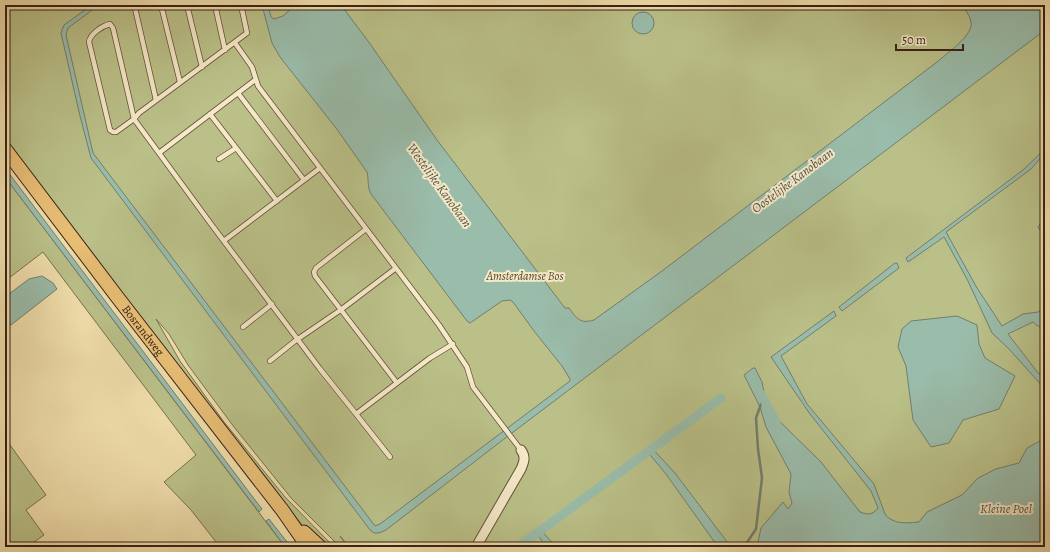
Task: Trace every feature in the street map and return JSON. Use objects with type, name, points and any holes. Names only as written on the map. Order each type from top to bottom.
[{"type":"main road","name":"Bosrandweg","points":[[5,149],[283,511],[308,547]]},
{"type":"main road","name":"Bosrandweg","points":[[283,511],[320,547]]},
{"type":"street","points":[[476,547],[521,469],[524,462],[524,456],[521,450]]},
{"type":"lane","points":[[135,5],[156,100]]},
{"type":"lane","points":[[161,5],[180,82]]},
{"type":"lane","points":[[187,5],[202,67]]},
{"type":"lane","points":[[215,5],[225,50]]},
{"type":"lane","points":[[241,5],[247,33],[156,100],[139,113],[134,119],[116,132],[110,130],[89,42],[92,35],[106,25],[110,24],[113,28],[134,119],[299,340],[390,457]]},
{"type":"lane","points":[[235,43],[252,67],[258,86],[452,344],[467,367],[473,387],[521,450]]},
{"type":"lane","points":[[158,153],[255,80]]},
{"type":"lane","points":[[238,93],[304,180]]},
{"type":"lane","points":[[210,114],[277,201]]},
{"type":"lane","points":[[219,159],[236,148]]},
{"type":"lane","points":[[224,240],[320,168]]},
{"type":"lane","points":[[366,229],[316,268],[314,272],[397,383]]},
{"type":"lane","points":[[270,361],[295,341],[299,340],[342,309],[396,268]]},
{"type":"lane","points":[[243,327],[272,304]]},
{"type":"lane","points":[[356,414],[430,358],[452,344]]},
{"type":"green space","name":"Amsterdamse Bos","points":[[5,5],[1045,5],[1045,547],[349,547],[340,536],[348,547],[340,547],[292,499],[279,483],[234,427],[188,365],[169,334],[156,319],[180,361],[224,422],[285,497],[334,547],[323,547],[307,531],[220,425],[5,138]]},
{"type":"green space","points":[[5,177],[285,547],[220,547],[191,510],[164,482],[196,455],[43,252],[5,281]]},
{"type":"green space","points":[[5,438],[46,495],[26,510],[44,535],[27,547],[5,547]]},
{"type":"water","points":[[92,5],[99,5],[68,28],[66,35],[93,153],[375,526],[380,524],[570,381],[570,379],[562,366],[510,300],[502,301],[470,323],[467,321],[371,194],[367,172],[336,128],[280,57],[272,43],[262,5],[268,5],[271,17],[274,19],[283,16],[295,5],[341,5],[437,140],[565,308],[569,308],[579,320],[582,321],[594,320],[662,271],[953,49],[964,38],[971,27],[970,17],[962,5],[1045,5],[1045,30],[386,530],[379,533],[374,533],[370,530],[91,158],[61,33],[64,25]]},
{"type":"water","points":[[643,12],[651,15],[654,23],[651,31],[643,34],[635,31],[632,23],[635,15]]},
{"type":"water","points":[[1045,149],[1045,153],[1031,169],[946,232],[977,288],[1002,326],[1023,314],[1038,312],[1045,306],[1045,329],[1033,322],[1008,334],[1038,373],[1045,377],[1045,389],[1008,348],[992,333],[967,279],[944,237],[908,262],[906,258],[1023,170]]},
{"type":"water","points":[[5,168],[262,509],[259,512],[5,177]]},
{"type":"water","points":[[1045,216],[1045,238],[1038,227]]},
{"type":"water","points":[[895,263],[897,263],[899,268],[842,311],[839,307]]},
{"type":"water","points":[[42,276],[53,283],[57,289],[11,325],[5,318],[5,297],[29,279]]},
{"type":"water","name":"Kleine Poel","points":[[834,311],[836,316],[781,356],[807,404],[874,484],[885,514],[888,518],[896,522],[919,522],[927,512],[962,495],[978,478],[996,469],[1019,463],[1027,448],[1040,441],[1045,435],[1045,547],[761,547],[758,542],[761,528],[783,502],[788,509],[792,503],[789,492],[791,474],[766,427],[760,407],[744,375],[753,368],[755,368],[762,382],[767,409],[821,462],[860,512],[870,514],[878,508],[871,491],[810,414],[771,357]]},
{"type":"water","points":[[957,316],[977,325],[979,344],[985,358],[1015,376],[999,409],[963,420],[949,443],[931,447],[913,420],[906,366],[898,347],[902,329],[911,321]]},
{"type":"water","points":[[650,446],[675,473],[731,547],[718,547],[666,474],[646,450]]},
{"type":"water","points":[[269,519],[291,547],[285,547],[266,521]]},
{"type":"water","points":[[540,529],[556,547],[546,547],[536,532]]},
{"type":"waterway","points":[[761,394],[776,422]]},
{"type":"waterway","points":[[518,547],[721,398]]},
{"type":"waterway","points":[[744,547],[756,529],[762,478],[756,418],[761,404]]},
{"type":"water label","name":"Oostelijke Kanobaan","points":[[792,180]]},
{"type":"water label","name":"Westelijke Kanobaan","points":[[440,185]]}]
